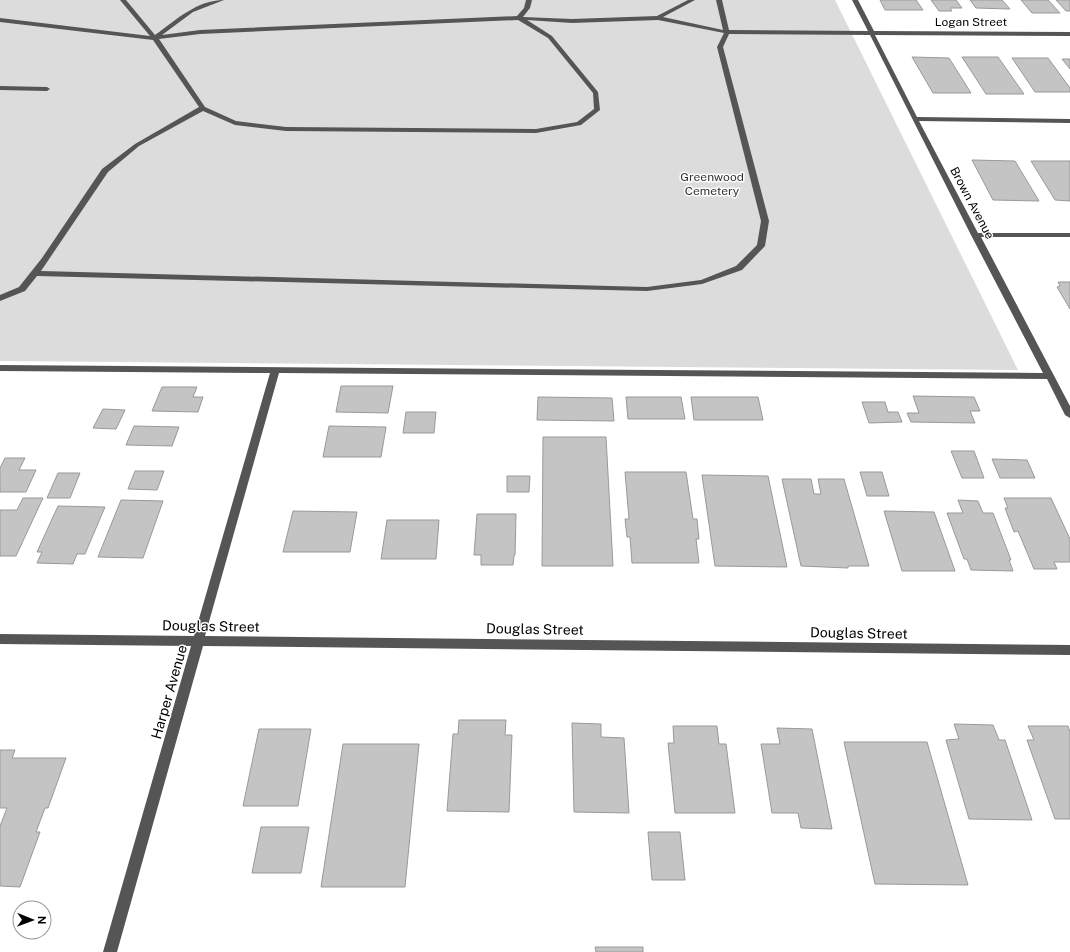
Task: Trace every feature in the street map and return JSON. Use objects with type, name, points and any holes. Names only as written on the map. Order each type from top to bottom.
[{"type":"street","points":[[123,0],[155,38],[203,108],[235,123],[286,130],[536,131],[579,124],[597,110],[596,93],[550,37],[519,18]]},
{"type":"street","points":[[155,38],[192,10],[221,0]]},
{"type":"street","points":[[519,18],[527,8],[529,0]]},
{"type":"street","points":[[0,20],[155,38],[200,32],[519,18],[572,21],[658,18],[692,0]]},
{"type":"street","points":[[34,273],[647,289],[702,282],[739,268],[761,246],[765,221],[720,46],[727,32],[719,0]]},
{"type":"street","name":"Brown Avenue","points":[[855,0],[915,119],[1049,376],[1067,404],[1070,415]]},
{"type":"street","name":"Logan Street","points":[[658,18],[727,32],[1070,34]]},
{"type":"street","points":[[0,88],[47,89]]},
{"type":"street","points":[[0,298],[22,289],[45,260],[105,171],[137,145],[203,108]]},
{"type":"street","points":[[915,119],[1070,121]]},
{"type":"street","points":[[975,234],[1070,235]]},
{"type":"street","points":[[0,368],[1049,376]]},
{"type":"street","name":"Harper Avenue","points":[[110,952],[275,370]]},
{"type":"street","name":"Douglas Street","points":[[0,639],[1070,650]]},
{"type":"green space","name":"Greenwood Cemetery","points":[[0,0],[835,0],[1018,370],[0,361]]},
{"type":"building","points":[[880,0],[916,0],[923,10],[885,10]]},
{"type":"building","points":[[931,0],[956,0],[962,8],[950,8],[952,11],[939,11]]},
{"type":"building","points":[[970,0],[1002,0],[1010,9],[976,8]]},
{"type":"building","points":[[1021,0],[1048,0],[1060,13],[1032,13]]},
{"type":"building","points":[[1056,0],[1070,0],[1070,11],[1066,11]]},
{"type":"building","points":[[912,57],[949,58],[971,93],[933,93]]},
{"type":"building","points":[[962,57],[998,57],[1024,94],[986,94]]},
{"type":"building","points":[[1012,58],[1048,58],[1070,88],[1070,92],[1035,92]]},
{"type":"building","points":[[1062,59],[1070,59],[1070,69]]},
{"type":"building","points":[[972,160],[1015,161],[1039,201],[993,200]]},
{"type":"building","points":[[1031,161],[1070,161],[1070,201],[1055,200]]},
{"type":"building","points":[[1058,282],[1070,282],[1070,309],[1057,287],[1060,286]]},
{"type":"building","points":[[341,386],[393,386],[388,413],[336,412]]},
{"type":"building","points":[[162,387],[197,387],[193,397],[203,397],[198,412],[152,411]]},
{"type":"building","points":[[913,396],[974,397],[980,411],[970,411],[975,423],[911,422],[907,413],[919,413]]},
{"type":"building","points":[[538,397],[612,398],[614,421],[537,420]]},
{"type":"building","points":[[626,397],[681,397],[685,419],[628,419]]},
{"type":"building","points":[[691,397],[758,397],[763,420],[694,420]]},
{"type":"building","points":[[862,402],[885,402],[888,412],[898,412],[902,422],[869,423]]},
{"type":"building","points":[[103,409],[125,410],[116,429],[93,428]]},
{"type":"building","points":[[406,412],[436,412],[434,433],[403,433]]},
{"type":"building","points":[[134,426],[179,427],[172,446],[126,445]]},
{"type":"building","points":[[329,426],[386,427],[381,457],[323,457]]},
{"type":"building","points":[[543,437],[606,437],[613,566],[542,566]]},
{"type":"building","points":[[951,451],[974,451],[984,478],[962,478]]},
{"type":"building","points":[[5,458],[25,458],[19,470],[36,470],[26,492],[0,492],[0,468]]},
{"type":"building","points":[[992,459],[1027,460],[1035,478],[1000,478]]},
{"type":"building","points":[[135,471],[164,471],[157,490],[128,489]]},
{"type":"building","points":[[625,472],[686,472],[693,519],[697,519],[699,539],[696,539],[699,563],[632,563],[630,537],[627,537],[625,519],[629,519]]},
{"type":"building","points":[[860,472],[882,472],[889,496],[867,496]]},
{"type":"building","points":[[58,473],[80,473],[70,498],[47,498]]},
{"type":"building","points":[[702,475],[768,476],[787,567],[715,566]]},
{"type":"building","points":[[507,476],[530,476],[529,492],[507,492]]},
{"type":"building","points":[[782,479],[811,479],[814,494],[821,494],[818,479],[844,479],[869,566],[848,566],[848,568],[801,566]]},
{"type":"building","points":[[23,498],[43,498],[16,556],[0,556],[0,510],[17,510]]},
{"type":"building","points":[[1004,498],[1051,498],[1070,539],[1070,562],[1054,562],[1057,569],[1034,569],[1018,531],[1014,532],[1005,508],[1008,508]]},
{"type":"building","points":[[121,500],[163,501],[143,558],[98,557]]},
{"type":"building","points":[[958,500],[978,501],[983,513],[993,513],[1011,560],[1009,560],[1013,571],[971,570],[967,559],[964,559],[947,513],[963,513]]},
{"type":"building","points":[[58,506],[105,507],[85,554],[77,554],[73,564],[37,563],[42,552],[37,552]]},
{"type":"building","points":[[293,511],[357,512],[350,552],[283,552]]},
{"type":"building","points":[[884,511],[934,512],[955,571],[902,571]]},
{"type":"building","points":[[477,514],[516,514],[515,555],[513,565],[481,565],[481,555],[474,555]]},
{"type":"building","points":[[387,520],[439,520],[436,559],[381,559]]},
{"type":"building","points":[[459,720],[506,720],[505,735],[512,735],[509,812],[447,811],[453,734],[458,734]]},
{"type":"building","points":[[572,723],[601,724],[601,737],[624,738],[629,813],[574,812]]},
{"type":"building","points":[[954,724],[993,725],[999,740],[1005,740],[1032,820],[969,819],[946,740],[959,739]]},
{"type":"building","points":[[673,726],[717,726],[719,744],[726,744],[735,813],[675,813],[668,743],[674,743]]},
{"type":"building","points":[[1028,726],[1068,726],[1070,732],[1070,819],[1055,819],[1027,740],[1034,740]]},
{"type":"building","points":[[777,728],[812,729],[832,829],[801,828],[798,813],[772,813],[761,744],[780,744]]},
{"type":"building","points":[[259,729],[311,729],[298,806],[243,806]]},
{"type":"building","points":[[844,742],[927,742],[968,885],[875,884]]},
{"type":"building","points":[[343,744],[419,744],[405,887],[321,887]]},
{"type":"building","points":[[0,750],[15,750],[12,758],[66,758],[48,808],[45,808],[36,832],[40,832],[20,887],[0,886],[0,826],[7,808],[0,808]]},
{"type":"building","points":[[261,827],[309,827],[301,873],[252,873]]},
{"type":"building","points":[[648,832],[680,832],[685,880],[652,880]]},
{"type":"building","points":[[595,947],[643,947],[643,952],[596,952]]}]
